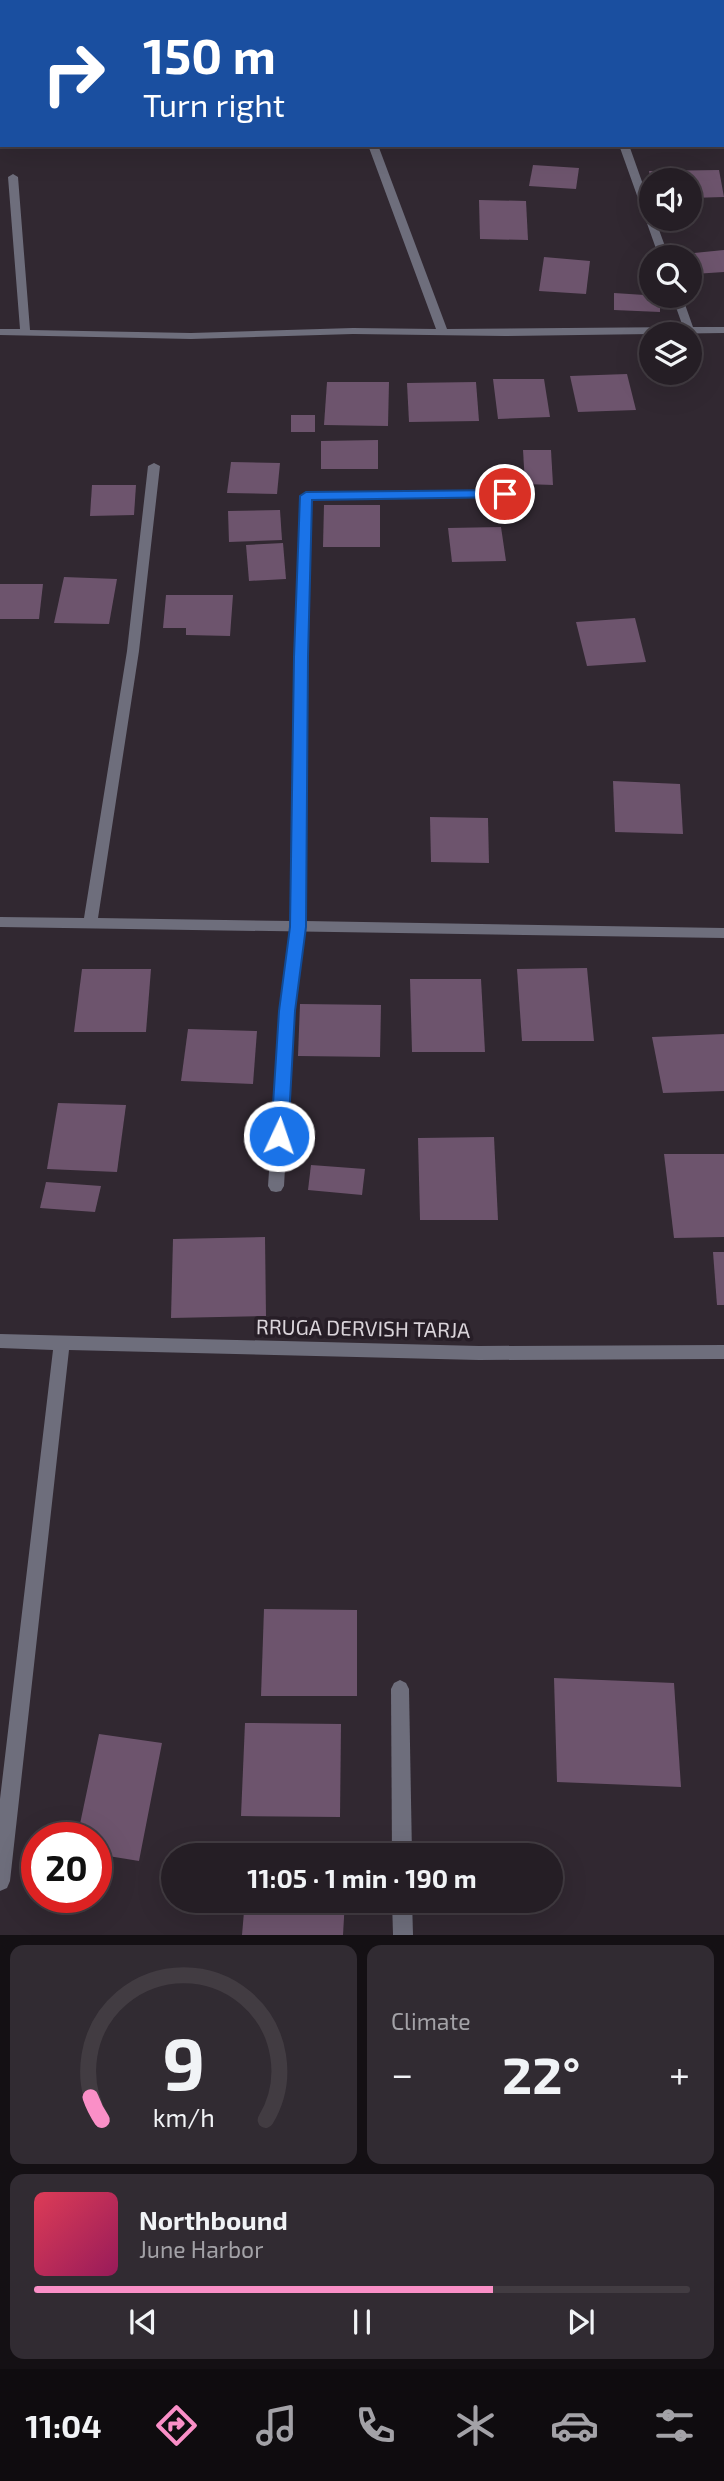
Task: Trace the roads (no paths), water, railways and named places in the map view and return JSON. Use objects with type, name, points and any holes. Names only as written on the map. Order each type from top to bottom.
[{"type":"street","points":[[374,147],[442,330]]},
{"type":"street","points":[[625,147],[660,245]]},
{"type":"street","points":[[13,177],[25,332]]},
{"type":"street","points":[[0,332],[191,336],[442,330],[504,333],[639,331]]},
{"type":"street","points":[[702,330],[724,330]]},
{"type":"street","points":[[90,924],[133,651],[154,466]]},
{"type":"street","points":[[276,1186],[287,1011],[298,927],[306,496],[505,494]]},
{"type":"street","points":[[0,922],[724,933]]},
{"type":"street","name":"RRUGA DERVISH TARJA","points":[[0,1341],[479,1353],[724,1352]]},
{"type":"street","points":[[0,1881],[62,1342]]},
{"type":"street","points":[[400,1689],[402,1843]]},
{"type":"street","points":[[402,1913],[403,1935]]}]
